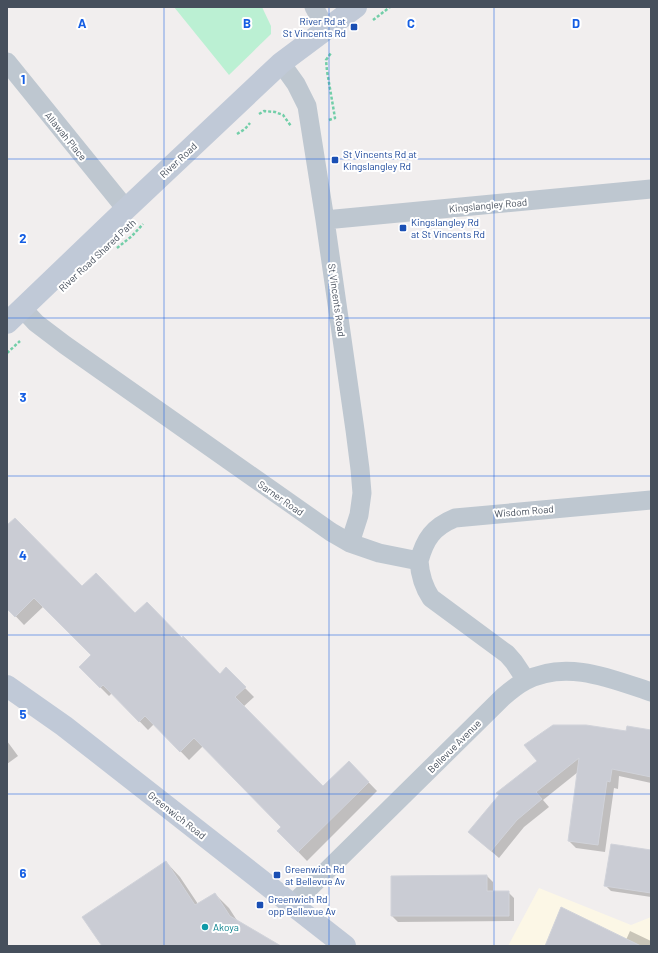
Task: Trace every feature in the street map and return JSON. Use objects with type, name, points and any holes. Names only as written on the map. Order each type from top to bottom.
[{"type":"main road","name":"River Road","points":[[22,318],[126,209],[281,63],[326,29],[362,15]]},
{"type":"main road","name":"Greenwich Road","points":[[7,686],[64,726],[345,946]]},
{"type":"street","points":[[314,7],[326,29]]},
{"type":"street","name":"Allawah Place","points":[[7,62],[126,209]]},
{"type":"street","name":"St Vincents Road","points":[[281,63],[296,84],[307,106],[325,220],[355,430],[362,493],[359,515],[350,543]]},
{"type":"street","name":"Kingslangley Road","points":[[325,220],[651,189]]},
{"type":"street","name":"Sarner Road","points":[[22,318],[312,520],[350,543],[380,553],[419,561]]},
{"type":"street","name":"Wisdom Road","points":[[419,561],[423,547],[429,537],[444,523],[455,518],[651,500]]},
{"type":"street","points":[[419,561],[420,575],[424,587],[431,598],[507,654],[526,680]]},
{"type":"street","name":"Bellevue Avenue","points":[[292,905],[503,697],[526,680],[561,671],[593,673],[651,692]]},
{"type":"path","points":[[362,15],[390,7]]},
{"type":"path","points":[[255,116],[264,111],[275,112],[283,115],[293,129],[335,118],[326,60],[334,50]]},
{"type":"path","points":[[234,136],[245,129],[252,120]]},
{"type":"path","name":"River Road Shared Path","points":[[116,249],[132,236],[146,219]]},
{"type":"path","points":[[7,353],[22,318]]},
{"type":"shaded area","points":[[539,888],[631,925],[651,917],[651,946],[508,946]]},
{"type":"green space","points":[[174,7],[262,7],[271,26],[271,34],[229,75]]},
{"type":"building","points":[[15,518],[82,586],[96,573],[135,613],[147,602],[220,674],[226,667],[246,687],[235,697],[323,786],[349,761],[369,782],[298,852],[277,831],[281,827],[194,738],[180,752],[145,716],[139,722],[103,685],[100,688],[79,667],[91,655],[34,598],[15,617],[7,609],[7,525]]},
{"type":"building","points":[[553,725],[586,725],[626,731],[627,726],[651,730],[651,777],[612,769],[610,782],[607,781],[598,845],[568,841],[579,758],[536,792],[542,799],[517,820],[491,851],[468,832],[499,795],[496,793],[537,761],[524,745]]},
{"type":"building","points":[[611,844],[651,850],[651,893],[604,886]]},
{"type":"building","points":[[166,861],[195,905],[215,893],[230,916],[281,946],[102,946],[82,917]]},
{"type":"building","points":[[487,875],[487,891],[509,891],[509,916],[391,916],[391,876]]},
{"type":"building","points":[[561,907],[641,946],[545,946]]},
{"type":"place","name":"River Rd at St Vincents Rd","points":[[354,27]]},
{"type":"place","name":"St Vincents Rd at Kingslangley Rd","points":[[335,160]]},
{"type":"place","name":"Kingslangley Rd at St Vincents Rd","points":[[403,228]]},
{"type":"place","name":"Greenwich Rd at Bellevue Av","points":[[277,875]]},
{"type":"place","name":"Greenwich Rd opp Bellevue Av","points":[[260,905]]},
{"type":"place","name":"Akoya","points":[[205,927]]}]
